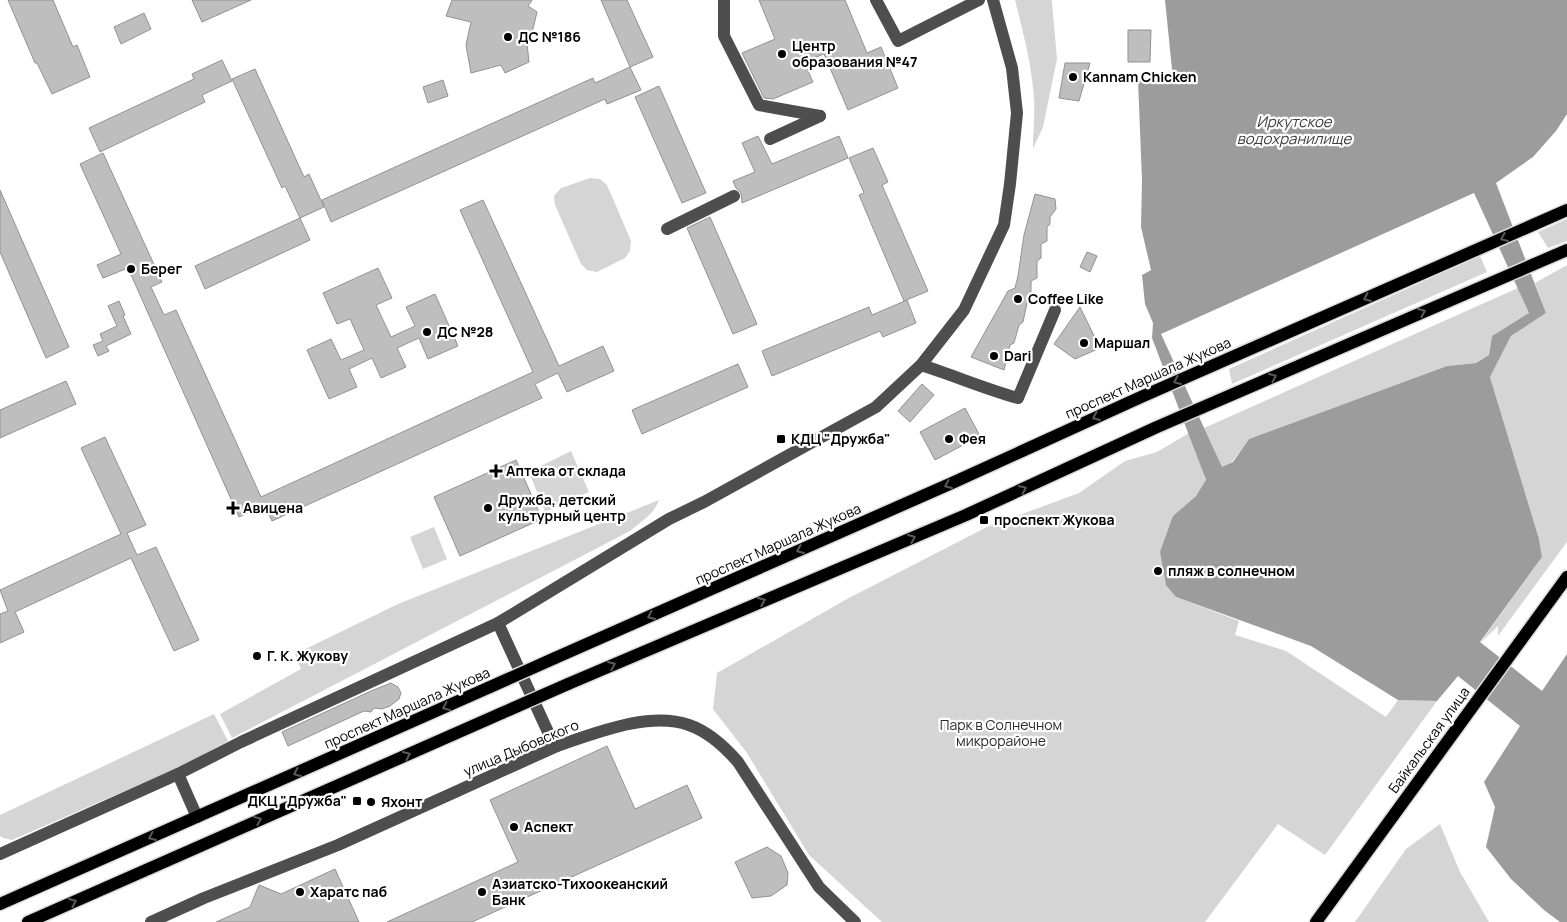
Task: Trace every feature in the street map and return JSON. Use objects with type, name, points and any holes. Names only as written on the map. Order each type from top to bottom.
[{"type":"main road","name":"проспект Маршала Жукова","points":[[0,904],[952,483],[1141,397],[1567,210]]},
{"type":"main road","points":[[28,922],[502,712],[944,524],[1157,427],[1567,250]]},
{"type":"main road","name":"Байкальская улица","points":[[1316,922],[1567,577]]},
{"type":"street","points":[[724,0],[724,36],[759,105],[820,116],[770,139]]},
{"type":"street","points":[[876,0],[898,41],[979,0]]},
{"type":"street","points":[[1,854],[178,774],[241,742],[498,623],[669,519],[704,502],[876,407],[921,366],[964,310],[1004,225],[1010,184],[1016,113],[1012,68],[993,0]]},
{"type":"street","points":[[667,229],[734,196]]},
{"type":"street","points":[[921,366],[959,377],[995,392],[1018,398],[1055,310]]},
{"type":"street","points":[[498,623],[548,732],[557,746]]},
{"type":"street","name":"улица Дыбовского","points":[[151,922],[204,898],[338,846],[557,746],[595,733],[638,722],[673,721],[690,725],[706,733],[726,749],[738,762],[819,887],[855,922]]},
{"type":"street","points":[[178,774],[197,817]]},
{"type":"green space","points":[[1015,0],[1052,0],[1057,59],[1043,127],[1033,149],[1033,86],[1027,49]]},
{"type":"green space","points":[[590,178],[600,179],[607,185],[631,241],[630,251],[625,258],[597,272],[587,270],[581,264],[555,205],[554,196],[561,188]]},
{"type":"green space","points":[[1567,219],[1567,241],[1548,248],[1538,232]]},
{"type":"green space","points":[[1480,256],[1487,272],[1232,384],[1229,369]]},
{"type":"green space","points":[[1567,265],[1567,542],[1498,636],[1498,626],[1480,643],[1542,557],[1539,539],[1490,377],[1511,336],[1546,313],[1535,283]]},
{"type":"green space","points":[[1518,288],[1529,313],[1492,336],[1489,355],[1476,363],[1447,366],[1249,439],[1232,462],[1222,468],[1204,428]]},
{"type":"green space","name":"Парк в Солнечном микрорайоне","points":[[1189,433],[1206,481],[1196,496],[1173,516],[1176,597],[1239,621],[1235,635],[1286,651],[1386,717],[1398,700],[1437,701],[1325,855],[1278,824],[1205,922],[882,922],[809,855],[747,753],[713,709],[717,673],[847,599],[987,527],[1079,493],[1125,461],[1157,452]]},
{"type":"green space","points":[[571,451],[589,492],[545,512],[529,472]]},
{"type":"green space","points":[[659,500],[651,514],[630,531],[232,738],[220,714],[301,669],[295,654],[398,604]]},
{"type":"green space","points":[[434,527],[447,559],[423,569],[410,537]]},
{"type":"green space","points":[[214,714],[228,741],[180,767],[12,840],[0,836],[0,815]]},
{"type":"green space","points":[[1440,824],[1460,872],[1489,922],[1355,922],[1406,849]]},
{"type":"water","name":"Иркутское водохранилище","points":[[1165,0],[1567,0],[1567,114],[1556,131],[1533,157],[1496,183],[1546,313],[1511,336],[1490,377],[1539,539],[1542,557],[1480,642],[1542,691],[1567,654],[1567,922],[1560,922],[1544,910],[1511,879],[1486,847],[1495,807],[1484,782],[1520,726],[1458,676],[1437,701],[1398,700],[1311,646],[1176,597],[1166,585],[1160,552],[1173,516],[1196,496],[1206,480],[1152,338],[1153,323],[1145,304],[1142,275],[1151,270],[1141,227],[1142,180],[1138,80],[1173,79]],"holes":[[[1474,193],[1529,313],[1492,336],[1489,355],[1476,363],[1447,366],[1249,439],[1233,462],[1222,467],[1161,334]]]},
{"type":"building","points":[[8,0],[53,0],[73,47],[77,45],[90,77],[52,94],[37,63],[35,63]]},
{"type":"building","points":[[192,0],[251,0],[202,22]]},
{"type":"building","name":"ДС №186","points":[[452,0],[532,0],[528,6],[537,12],[532,33],[526,34],[529,62],[505,73],[501,65],[471,73],[466,45],[471,22],[446,16]]},
{"type":"building","points":[[601,0],[627,0],[653,57],[630,67]]},
{"type":"building","name":"Центр образования №47","points":[[759,0],[845,0],[867,53],[881,47],[898,88],[848,110],[824,54],[804,62],[813,82],[773,99],[764,98],[742,53],[775,39]]},
{"type":"building","points":[[144,13],[151,29],[121,44],[114,27]]},
{"type":"building","points":[[1128,30],[1151,30],[1150,62],[1128,62]]},
{"type":"building","points":[[222,60],[232,81],[202,95],[205,102],[100,152],[89,128],[194,79],[192,74]]},
{"type":"building","points":[[1065,63],[1090,63],[1079,101],[1059,98]]},
{"type":"building","points":[[630,67],[641,90],[607,104],[605,99],[331,222],[322,200],[593,78],[595,83]]},
{"type":"building","points":[[255,69],[304,177],[309,174],[324,207],[300,218],[285,186],[282,188],[232,79]]},
{"type":"building","points":[[443,80],[448,96],[428,103],[423,87]]},
{"type":"building","points":[[659,86],[706,193],[682,203],[635,97]]},
{"type":"building","points":[[758,136],[772,164],[839,136],[848,158],[742,203],[741,193],[733,181],[755,172],[742,143]]},
{"type":"building","points":[[873,148],[888,182],[882,185],[928,291],[904,301],[859,195],[864,193],[849,158]]},
{"type":"building","points":[[103,153],[162,282],[151,287],[164,315],[176,310],[261,497],[533,372],[460,210],[483,200],[559,366],[603,346],[614,371],[567,392],[558,373],[535,384],[542,398],[272,521],[264,505],[239,517],[128,268],[103,278],[97,265],[121,254],[80,164]]},
{"type":"building","points":[[0,190],[69,347],[46,358],[0,252]]},
{"type":"building","points":[[1035,194],[1055,199],[1056,209],[1050,217],[1050,224],[1047,227],[1047,241],[1041,244],[1041,258],[1037,261],[1037,278],[1031,281],[1031,300],[1027,303],[1023,322],[1019,325],[1014,343],[1010,345],[1004,370],[971,357],[1008,291],[1015,288],[1024,235]]},
{"type":"building","points":[[710,217],[757,324],[733,334],[687,228]]},
{"type":"building","points":[[300,218],[310,240],[205,289],[195,266]]},
{"type":"building","points":[[1087,252],[1097,256],[1090,272],[1080,267]]},
{"type":"building","name":"ДС №28","points":[[378,268],[392,298],[376,305],[391,337],[415,326],[406,307],[435,294],[458,346],[428,359],[419,338],[397,348],[406,367],[381,378],[372,358],[349,369],[357,387],[329,399],[307,350],[331,339],[341,360],[364,350],[350,319],[337,324],[323,293]]},
{"type":"building","points":[[907,300],[916,323],[883,337],[880,331],[772,376],[762,351],[869,307],[872,315]]},
{"type":"building","points":[[119,301],[131,334],[106,346],[109,351],[98,356],[93,345],[103,341],[100,334],[117,326],[108,306]]},
{"type":"building","points":[[1080,307],[1100,348],[1075,359],[1054,344]]},
{"type":"building","points":[[738,364],[748,387],[642,434],[632,410]]},
{"type":"building","points":[[66,381],[76,404],[0,438],[0,410]]},
{"type":"building","points":[[922,384],[934,395],[910,422],[898,411]]},
{"type":"building","points":[[965,408],[980,436],[935,460],[920,432]]},
{"type":"building","points":[[105,437],[146,525],[127,533],[137,555],[156,547],[199,640],[174,651],[131,558],[15,612],[24,632],[0,643],[0,614],[8,611],[0,590],[121,534],[81,448]]},
{"type":"building","name":"Дружба, детский культурный центр","points":[[516,460],[542,519],[460,556],[434,497]]},
{"type":"building","points":[[391,683],[398,687],[401,693],[399,699],[390,706],[382,709],[374,708],[371,712],[364,711],[288,746],[282,732]]},
{"type":"building","points":[[607,746],[635,809],[687,785],[702,818],[472,922],[387,922],[518,862],[490,800]]},
{"type":"building","points":[[767,847],[781,856],[788,873],[787,885],[771,896],[752,898],[735,862]]},
{"type":"building","points":[[335,869],[359,922],[216,922],[250,907],[259,885],[281,894]]},
{"type":"place","name":"ДС №186","points":[[508,37]]},
{"type":"place","name":"Центр образования №47","points":[[782,54]]},
{"type":"place","name":"Kannam Chicken","points":[[1073,77]]},
{"type":"place","name":"Берег","points":[[131,269]]},
{"type":"place","name":"Coffee Like","points":[[1018,299]]},
{"type":"place","name":"ДС №28","points":[[427,332]]},
{"type":"place","name":"Маршал","points":[[1084,343]]},
{"type":"place","name":"Dari","points":[[994,356]]},
{"type":"place","name":"КДЦ \"Дружба\"","points":[[781,439]]},
{"type":"place","name":"Фея","points":[[949,439]]},
{"type":"place","name":"Аптека от склада","points":[[496,471]]},
{"type":"place","name":"Авицена","points":[[233,508]]},
{"type":"place","name":"Дружба, детский культурный центр","points":[[488,508]]},
{"type":"place","name":"проспект Жукова","points":[[984,520]]},
{"type":"place","name":"пляж в солнечном","points":[[1158,571]]},
{"type":"place","name":"Г. К. Жукову","points":[[257,656]]},
{"type":"place","name":"ДКЦ \"Дружба\"","points":[[357,801]]},
{"type":"place","name":"Яхонт","points":[[371,802]]},
{"type":"place","name":"Аспект","points":[[514,827]]},
{"type":"place","name":"Харатс паб","points":[[300,892]]},
{"type":"place","name":"Азиатско-Тихоокеанский Банк","points":[[482,892]]}]
